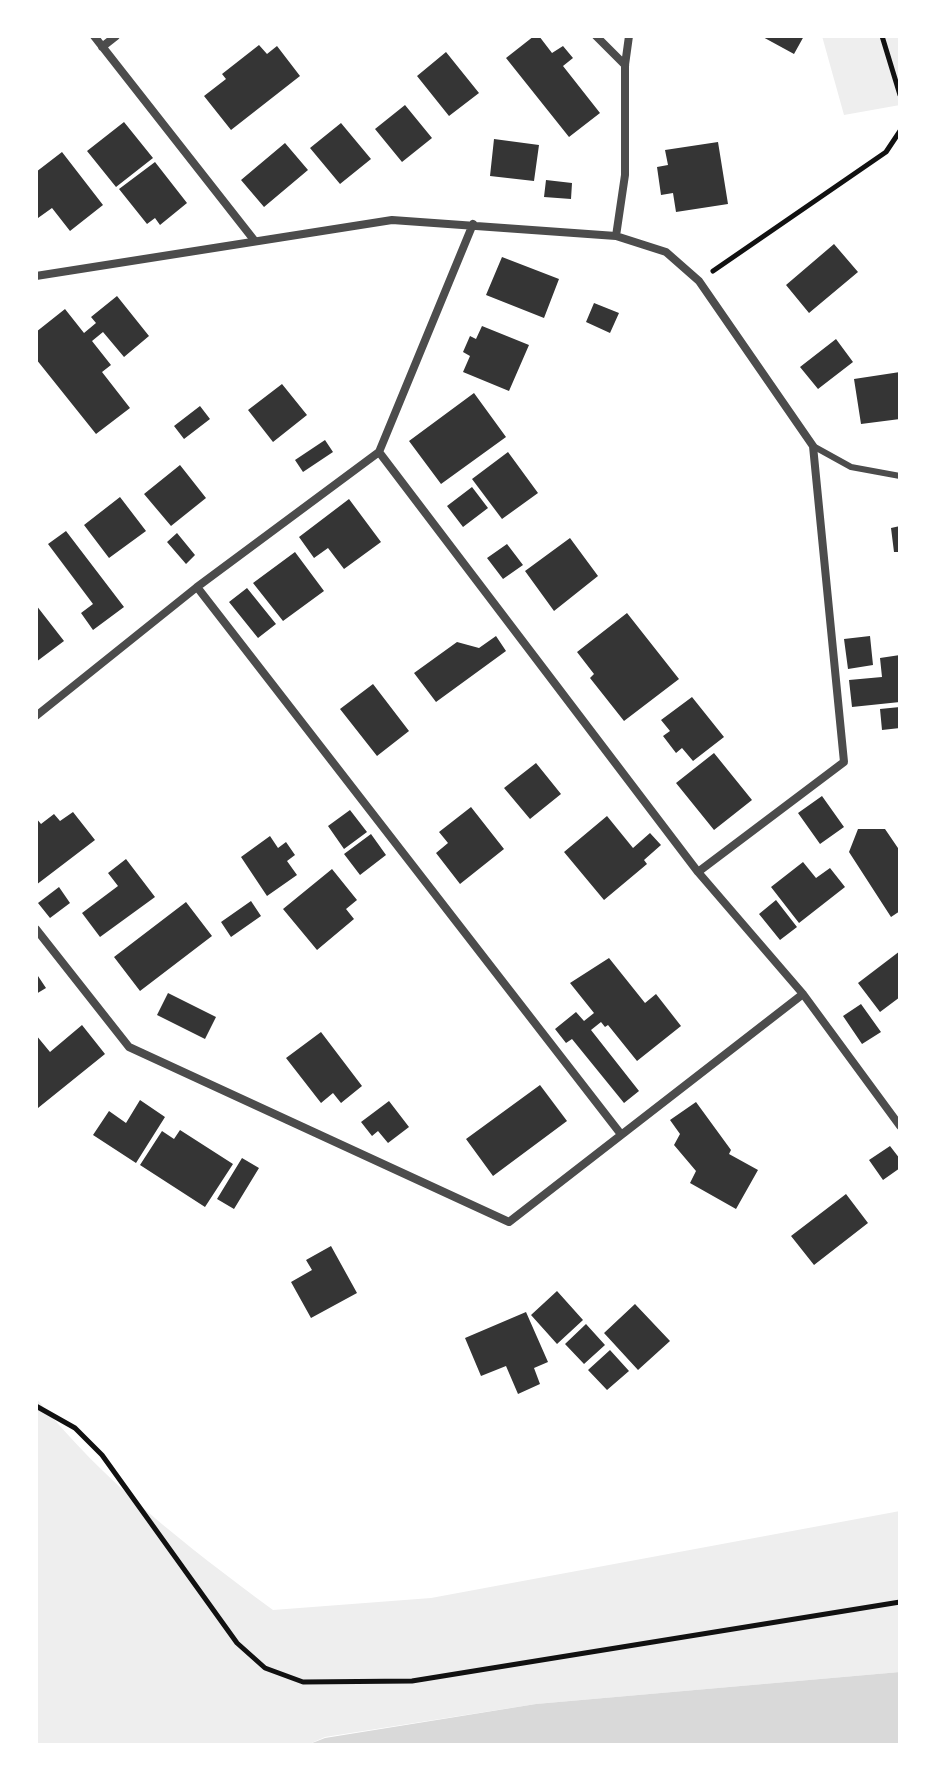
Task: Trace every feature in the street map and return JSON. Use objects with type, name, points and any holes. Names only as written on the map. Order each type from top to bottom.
[{"type":"street","points":[[94,36],[254,240]]},
{"type":"street","points":[[102,47],[116,36]]},
{"type":"street","points":[[596,36],[625,65]]},
{"type":"street","points":[[616,236],[625,175],[625,65],[629,36]]},
{"type":"street","points":[[36,276],[392,220],[616,236],[666,252],[699,281],[813,446],[844,762],[698,872]]},
{"type":"street","points":[[36,716],[197,587],[379,452],[473,224]]},
{"type":"street","points":[[379,452],[698,872],[803,994],[900,1126]]},
{"type":"street","points":[[197,587],[620,1133]]},
{"type":"street","points":[[36,929],[129,1047],[509,1222],[803,994]]},
{"type":"lane","points":[[813,446],[851,467],[900,476]]},
{"type":"path","points":[[882,36],[900,95]]},
{"type":"path","points":[[699,281],[886,152],[900,131]]},
{"type":"path","points":[[36,1406],[75,1428],[102,1455],[237,1643],[265,1668],[303,1682],[412,1681],[900,1602]]},
{"type":"shaded area","points":[[822,36],[900,36],[900,105],[844,115]]},
{"type":"shaded area","points":[[36,1398],[90,1458],[147,1512],[273,1610],[431,1598],[900,1511],[900,1672],[536,1704],[325,1737],[307,1745],[36,1745]]},
{"type":"shaded area","points":[[900,1672],[900,1745],[307,1745],[325,1738],[536,1704]]},
{"type":"building","points":[[534,36],[539,36],[552,53],[563,46],[573,58],[563,66],[600,113],[569,137],[506,58]]},
{"type":"building","points":[[761,36],[804,36],[794,54]]},
{"type":"building","points":[[259,45],[267,54],[277,46],[300,76],[231,130],[204,96],[226,79],[222,74]]},
{"type":"building","points":[[446,52],[479,93],[449,116],[417,76]]},
{"type":"building","points":[[405,105],[432,138],[402,162],[375,129]]},
{"type":"building","points":[[124,122],[153,158],[116,187],[87,151]]},
{"type":"building","points":[[341,123],[371,159],[340,184],[310,148]]},
{"type":"building","points":[[494,139],[539,145],[534,181],[490,176]]},
{"type":"building","points":[[718,142],[728,204],[676,212],[673,193],[661,195],[657,167],[668,165],[665,150]]},
{"type":"building","points":[[285,143],[308,170],[264,207],[241,180]]},
{"type":"building","points":[[62,152],[103,205],[70,231],[52,208],[38,218],[36,215],[36,172]]},
{"type":"building","points":[[155,162],[187,203],[160,225],[155,218],[147,224],[119,189]]},
{"type":"building","points":[[546,180],[572,183],[571,199],[544,197]]},
{"type":"building","points":[[834,244],[858,272],[809,313],[786,285]]},
{"type":"building","points":[[502,257],[559,279],[544,318],[486,295]]},
{"type":"building","points":[[117,296],[149,336],[124,357],[103,332],[92,341],[111,365],[102,372],[130,408],[96,434],[36,359],[36,332],[65,309],[84,333],[96,323],[91,317]]},
{"type":"building","points":[[594,303],[619,313],[610,333],[586,322]]},
{"type":"building","points":[[482,326],[529,345],[509,391],[463,372],[470,356],[463,352],[470,336],[476,339]]},
{"type":"building","points":[[836,339],[853,362],[818,389],[800,367]]},
{"type":"building","points":[[900,372],[900,419],[861,424],[854,379]]},
{"type":"building","points":[[282,384],[307,415],[273,442],[248,410]]},
{"type":"building","points":[[474,393],[506,437],[441,484],[409,441]]},
{"type":"building","points":[[200,406],[210,419],[184,439],[174,426]]},
{"type":"building","points":[[325,440],[333,452],[303,472],[295,460]]},
{"type":"building","points":[[508,452],[538,493],[502,519],[472,479]]},
{"type":"building","points":[[180,465],[206,498],[171,526],[144,494]]},
{"type":"building","points":[[472,487],[488,508],[463,527],[447,506]]},
{"type":"building","points":[[120,497],[146,531],[109,558],[84,525]]},
{"type":"building","points":[[349,499],[381,542],[344,569],[328,548],[314,558],[299,537]]},
{"type":"building","points":[[900,526],[900,552],[894,552],[891,528]]},
{"type":"building","points":[[66,531],[124,607],[93,630],[81,613],[93,604],[48,544]]},
{"type":"building","points":[[177,533],[195,555],[186,564],[167,542]]},
{"type":"building","points":[[570,538],[598,576],[554,611],[525,571]]},
{"type":"building","points":[[507,544],[523,565],[503,579],[487,558]]},
{"type":"building","points":[[295,552],[324,591],[283,621],[253,583]]},
{"type":"building","points":[[247,588],[276,624],[258,638],[229,602]]},
{"type":"building","points":[[36,605],[64,641],[36,662]]},
{"type":"building","points":[[627,613],[679,679],[624,721],[590,678],[594,674],[577,652]]},
{"type":"building","points":[[496,636],[506,651],[436,702],[414,673],[457,642],[479,648]]},
{"type":"building","points":[[870,636],[873,665],[848,669],[844,639]]},
{"type":"building","points":[[900,655],[900,702],[852,707],[849,680],[882,677],[880,658]]},
{"type":"building","points":[[373,684],[409,731],[377,756],[340,709]]},
{"type":"building","points":[[692,697],[724,737],[693,761],[682,748],[676,753],[663,736],[670,731],[661,720]]},
{"type":"building","points":[[900,707],[900,728],[882,730],[880,709]]},
{"type":"building","points":[[714,753],[752,800],[714,830],[676,783]]},
{"type":"building","points":[[536,763],[561,794],[530,819],[504,788]]},
{"type":"building","points":[[822,796],[844,827],[820,844],[798,813]]},
{"type":"building","points":[[471,807],[504,849],[460,884],[436,853],[448,843],[439,832]]},
{"type":"building","points":[[350,810],[367,832],[344,849],[328,826]]},
{"type":"building","points":[[73,812],[95,840],[36,885],[36,818],[41,824],[54,814],[60,821]]},
{"type":"building","points":[[607,816],[633,848],[650,833],[661,845],[644,860],[647,864],[604,900],[564,852]]},
{"type":"building","points":[[858,829],[885,829],[900,851],[900,911],[891,917],[849,852]]},
{"type":"building","points":[[371,834],[386,855],[360,875],[344,854]]},
{"type":"building","points":[[270,836],[278,848],[286,842],[295,855],[287,861],[297,875],[267,896],[241,857]]},
{"type":"building","points":[[126,859],[155,897],[100,937],[82,913],[118,886],[108,873]]},
{"type":"building","points":[[803,862],[816,878],[830,868],[845,887],[799,923],[771,887]]},
{"type":"building","points":[[332,869],[357,900],[346,909],[354,919],[317,950],[283,909]]},
{"type":"building","points":[[59,887],[70,903],[50,918],[38,903]]},
{"type":"building","points":[[776,900],[797,927],[780,940],[759,914]]},
{"type":"building","points":[[251,901],[261,916],[231,937],[221,922]]},
{"type":"building","points":[[186,902],[212,936],[140,991],[114,957]]},
{"type":"building","points":[[900,951],[900,997],[880,1012],[858,983]]},
{"type":"building","points":[[609,958],[645,1003],[656,994],[681,1026],[637,1061],[608,1025],[605,1027],[601,1022],[591,1030],[639,1091],[624,1103],[572,1039],[566,1043],[555,1029],[576,1012],[584,1021],[594,1013],[570,983]]},
{"type":"building","points":[[36,973],[46,988],[36,994]]},
{"type":"building","points":[[168,993],[216,1017],[205,1039],[157,1015]]},
{"type":"building","points":[[861,1004],[881,1032],[862,1044],[843,1016]]},
{"type":"building","points":[[82,1025],[105,1054],[38,1108],[36,1035],[50,1052]]},
{"type":"building","points":[[321,1032],[362,1086],[341,1103],[333,1093],[321,1103],[286,1058]]},
{"type":"building","points":[[540,1085],[567,1121],[493,1176],[466,1139]]},
{"type":"building","points":[[140,1100],[165,1117],[136,1163],[93,1135],[109,1111],[126,1123]]},
{"type":"building","points":[[389,1101],[409,1127],[388,1143],[378,1131],[372,1136],[361,1122]]},
{"type":"building","points":[[696,1102],[731,1150],[729,1154],[758,1170],[736,1209],[690,1183],[696,1171],[674,1145],[680,1134],[670,1120]]},
{"type":"building","points":[[180,1130],[233,1164],[205,1207],[140,1165],[162,1131],[174,1139]]},
{"type":"building","points":[[890,1146],[900,1159],[900,1168],[883,1180],[869,1160]]},
{"type":"building","points":[[242,1158],[259,1168],[234,1209],[217,1199]]},
{"type":"building","points":[[846,1194],[868,1223],[814,1265],[791,1236]]},
{"type":"building","points":[[331,1246],[357,1293],[311,1318],[291,1282],[312,1270],[306,1260]]},
{"type":"building","points":[[557,1291],[583,1320],[557,1344],[531,1315]]},
{"type":"building","points":[[635,1304],[670,1341],[638,1370],[604,1333]]},
{"type":"building","points":[[526,1312],[548,1362],[534,1368],[540,1384],[518,1394],[506,1366],[481,1376],[465,1338]]},
{"type":"building","points":[[586,1324],[605,1345],[584,1364],[565,1344]]},
{"type":"building","points":[[610,1350],[629,1371],[607,1390],[588,1370]]}]
